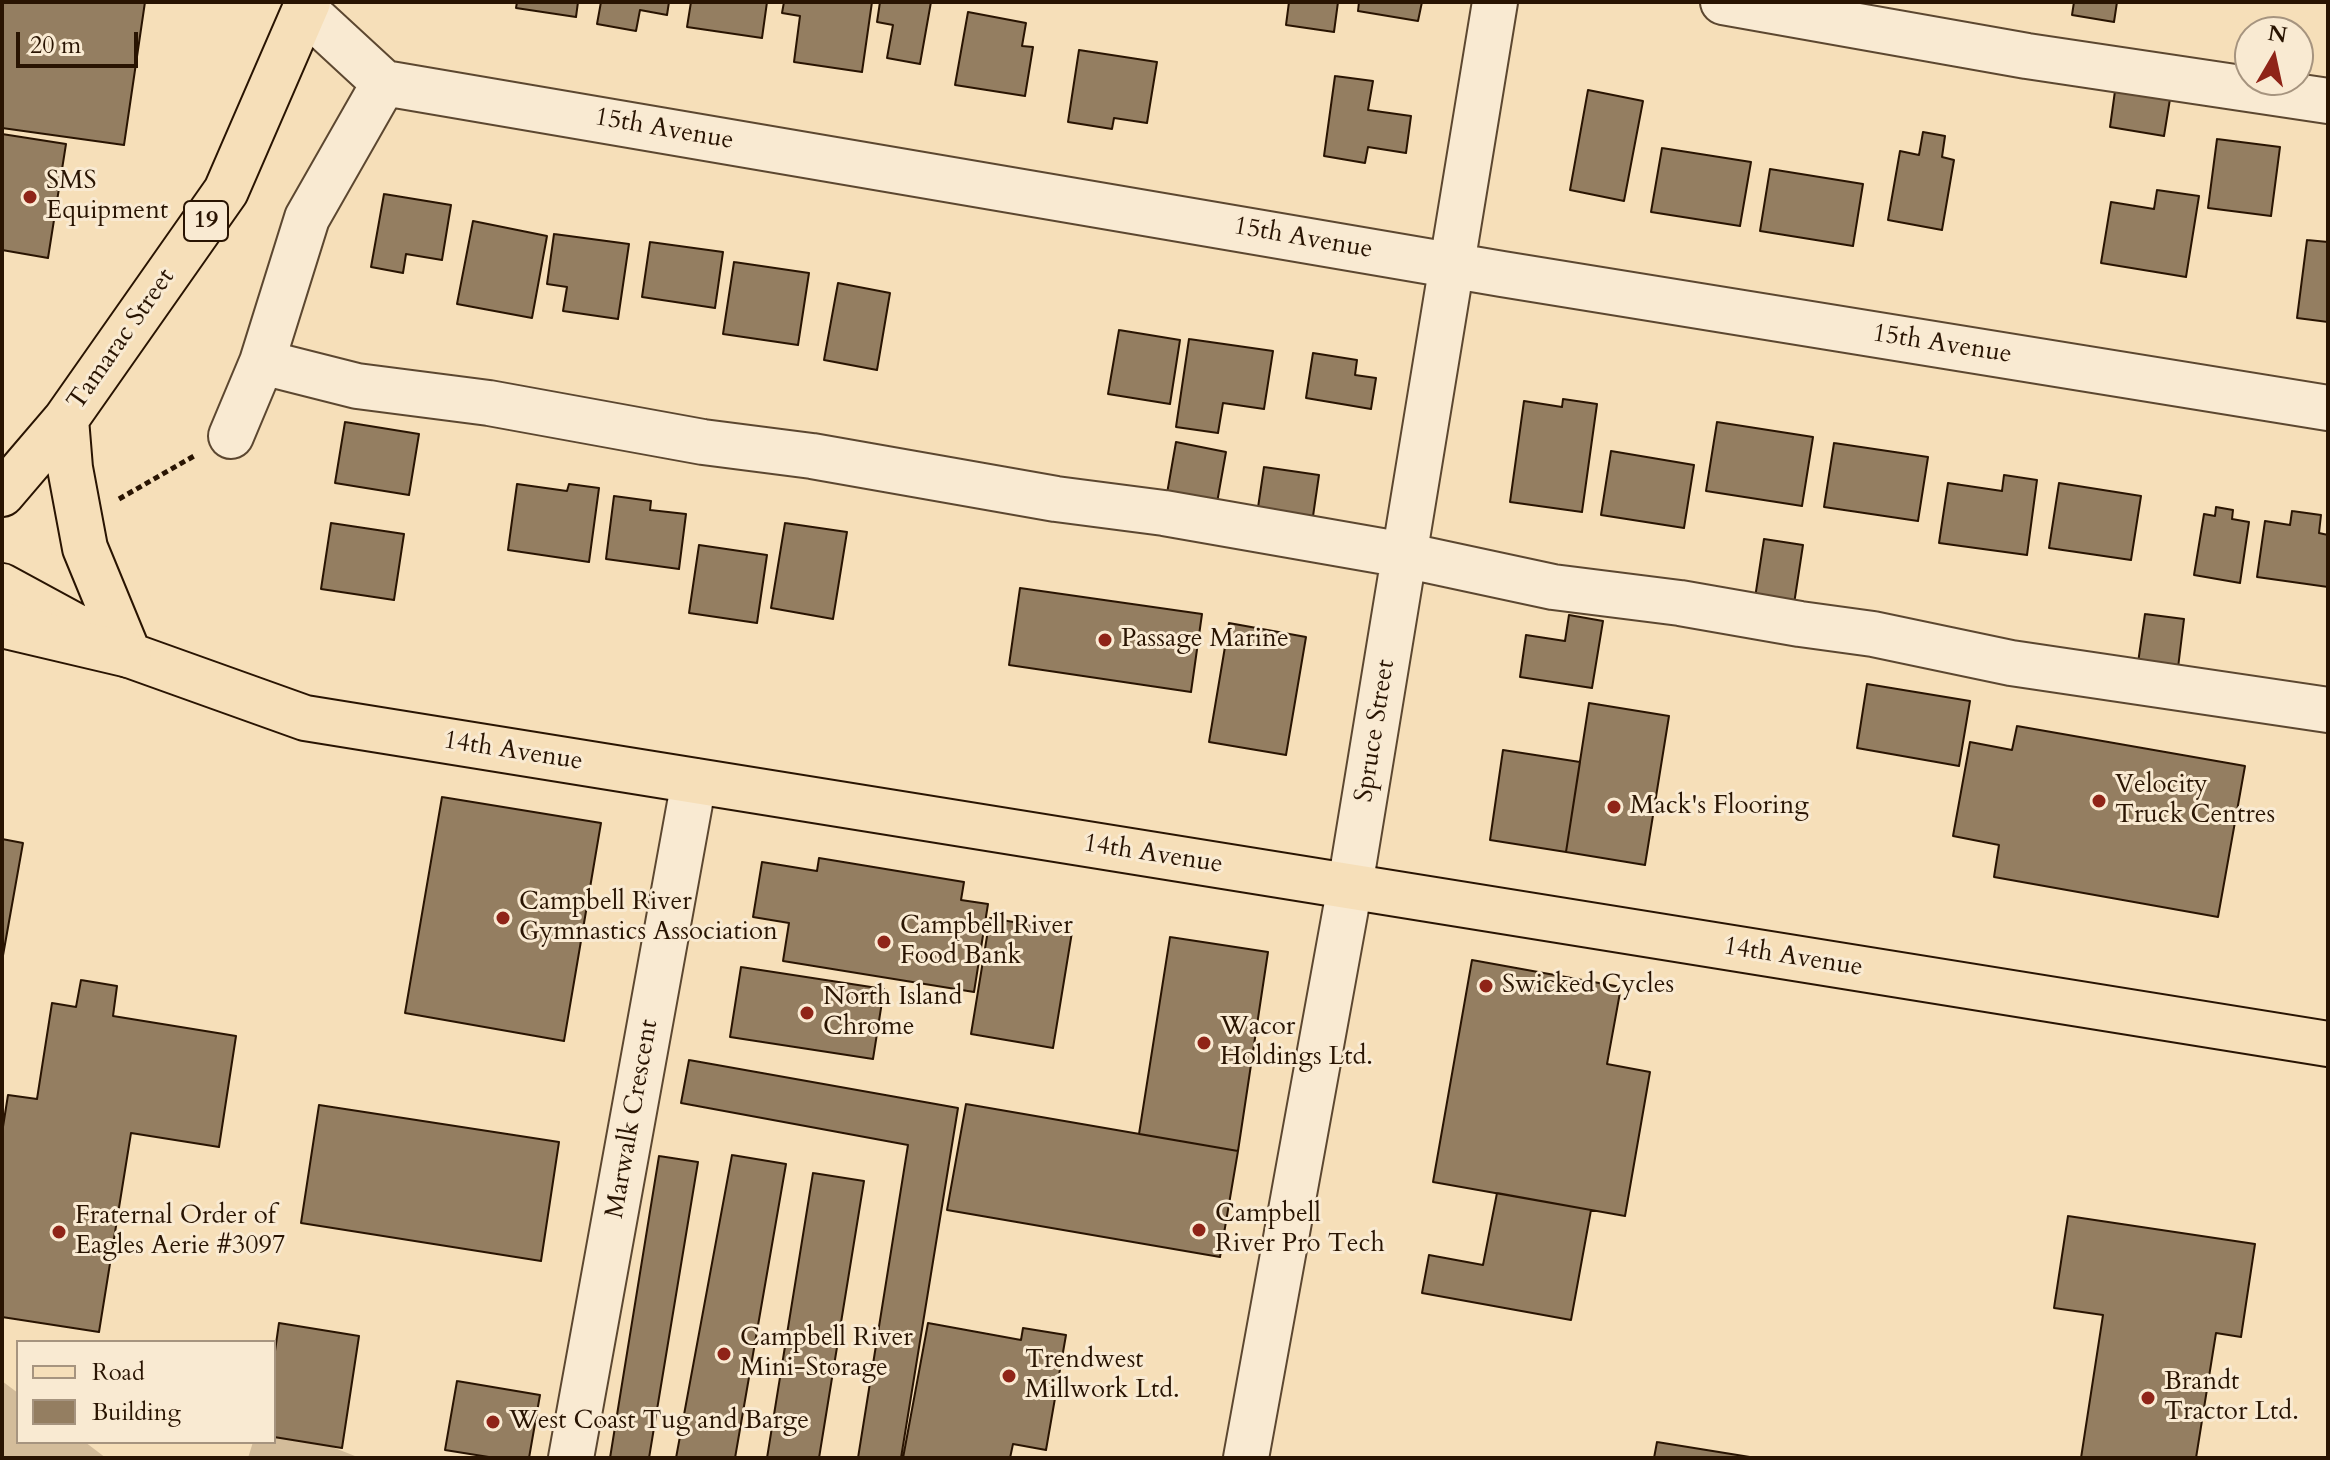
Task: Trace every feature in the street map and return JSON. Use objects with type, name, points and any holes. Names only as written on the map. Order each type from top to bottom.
[{"type":"main road","name":"Tamarac Street","points":[[2,494],[66,419],[226,191],[306,6]]},
{"type":"main road","points":[[66,419],[70,468],[85,548],[129,655]]},
{"type":"main road","name":"14th Avenue","points":[[2,586],[129,655],[305,718],[2328,1044]]},
{"type":"main road","points":[[2,625],[129,655]]},
{"type":"street","name":"Spruce Street","points":[[1246,1458],[1350,886],[1495,2]]},
{"type":"street","points":[[1723,2],[2027,56],[2328,101]]},
{"type":"street","points":[[231,436],[262,362],[307,218],[384,83],[306,6]]},
{"type":"street","name":"15th Avenue","points":[[384,83],[1451,265],[2328,408]]},
{"type":"street","points":[[262,362],[357,386],[489,403],[703,442],[812,456],[1056,499],[1164,513],[1404,555],[1553,587],[1680,603],[1873,634],[2011,663],[2328,710]]},
{"type":"street","name":"Marwalk Crescent","points":[[571,1458],[694,781]]},
{"type":"path","points":[[114,502],[231,436]]},
{"type":"shaded area","points":[[2,1381],[16,1392],[16,1444],[88,1444],[106,1458],[2,1458]]},
{"type":"shaded area","points":[[276,1425],[360,1458],[248,1458],[252,1444],[276,1444]]},
{"type":"building","points":[[2,2],[145,2],[124,145],[2,128]]},
{"type":"building","points":[[517,2],[578,2],[576,17],[516,8]]},
{"type":"building","points":[[601,2],[669,2],[667,15],[640,10],[636,31],[597,24]]},
{"type":"building","points":[[691,2],[767,2],[762,38],[687,27]]},
{"type":"building","points":[[784,2],[872,2],[862,72],[794,62],[800,16],[782,13]]},
{"type":"building","points":[[880,2],[931,2],[920,64],[887,58],[893,25],[877,22]]},
{"type":"building","points":[[1289,2],[1338,2],[1334,32],[1286,25]]},
{"type":"building","points":[[1359,2],[1422,2],[1418,21],[1358,11]]},
{"type":"building","points":[[2074,2],[2117,2],[2114,22],[2072,15]]},
{"type":"building","points":[[968,12],[1026,23],[1022,46],[1033,47],[1025,96],[955,85]]},
{"type":"building","points":[[1079,50],[1157,62],[1147,123],[1114,118],[1112,129],[1068,122]]},
{"type":"building","points":[[1335,76],[1373,81],[1368,110],[1411,116],[1406,153],[1368,147],[1365,163],[1324,156]]},
{"type":"building","points":[[1588,90],[1643,101],[1624,201],[1570,190]]},
{"type":"building","points":[[2115,91],[2170,99],[2164,136],[2110,127]]},
{"type":"building","points":[[1923,132],[1945,136],[1942,157],[1954,160],[1942,230],[1888,220],[1900,151],[1919,155]]},
{"type":"building","name":"SMS Equipment","points":[[2,134],[66,144],[48,258],[2,250]]},
{"type":"building","points":[[2217,139],[2280,147],[2271,216],[2208,208]]},
{"type":"building","points":[[1662,148],[1751,162],[1740,226],[1651,212]]},
{"type":"building","points":[[1770,169],[1863,184],[1853,246],[1760,231]]},
{"type":"building","points":[[2157,190],[2199,196],[2186,277],[2101,263],[2111,202],[2154,209]]},
{"type":"building","points":[[384,194],[451,205],[442,260],[406,254],[403,273],[371,267]]},
{"type":"building","points":[[473,221],[547,236],[532,318],[457,304]]},
{"type":"building","points":[[554,234],[629,244],[618,319],[563,311],[567,287],[547,284]]},
{"type":"building","points":[[2307,240],[2328,242],[2328,322],[2297,318]]},
{"type":"building","points":[[650,242],[723,252],[715,308],[642,297]]},
{"type":"building","points":[[734,262],[809,273],[798,345],[723,334]]},
{"type":"building","points":[[838,283],[890,293],[877,370],[824,360]]},
{"type":"building","points":[[1119,330],[1180,340],[1170,404],[1108,394]]},
{"type":"building","points":[[1189,339],[1273,351],[1264,409],[1223,403],[1218,433],[1176,427]]},
{"type":"building","points":[[1313,353],[1357,360],[1355,375],[1376,378],[1371,409],[1306,398]]},
{"type":"building","points":[[1563,399],[1597,404],[1582,512],[1510,502],[1524,401],[1562,407]]},
{"type":"building","points":[[345,422],[419,434],[409,495],[335,483]]},
{"type":"building","points":[[1717,422],[1813,437],[1802,506],[1706,491]]},
{"type":"building","points":[[1176,442],[1226,452],[1215,514],[1165,505]]},
{"type":"building","points":[[1834,443],[1928,457],[1918,521],[1824,507]]},
{"type":"building","points":[[1611,451],[1694,465],[1684,528],[1601,515]]},
{"type":"building","points":[[1264,467],[1319,475],[1311,530],[1256,521]]},
{"type":"building","points":[[2004,475],[2037,480],[2027,555],[1939,543],[1948,483],[2002,491]]},
{"type":"building","points":[[2059,483],[2141,496],[2131,560],[2049,548]]},
{"type":"building","points":[[517,484],[567,491],[569,484],[599,488],[589,562],[508,550]]},
{"type":"building","points":[[614,496],[651,501],[650,510],[686,514],[679,569],[606,559]]},
{"type":"building","points":[[2216,507],[2233,510],[2232,519],[2249,522],[2240,583],[2194,575],[2204,514],[2215,516]]},
{"type":"building","points":[[2292,511],[2321,515],[2319,533],[2328,535],[2328,587],[2257,577],[2265,521],[2290,525]]},
{"type":"building","points":[[331,523],[404,534],[394,600],[321,589]]},
{"type":"building","points":[[785,523],[847,532],[833,619],[771,608]]},
{"type":"building","points":[[1764,539],[1803,545],[1794,604],[1755,598]]},
{"type":"building","points":[[699,545],[767,555],[757,623],[689,613]]},
{"type":"building","name":"Passage Marine","points":[[1020,588],[1202,614],[1191,692],[1009,665]]},
{"type":"building","points":[[2145,614],[2184,619],[2177,676],[2137,670]]},
{"type":"building","points":[[1569,615],[1603,621],[1592,688],[1520,677],[1526,635],[1565,641]]},
{"type":"building","points":[[1229,623],[1306,637],[1286,755],[1209,742]]},
{"type":"building","points":[[1867,684],[1970,701],[1959,766],[1857,748]]},
{"type":"building","name":"Mack's Flooring","points":[[1589,703],[1669,716],[1645,865],[1566,852]]},
{"type":"building","name":"Velocity Truck Centres","points":[[2017,726],[2245,766],[2218,917],[1994,877],[1999,845],[1953,836],[1970,742],[2012,750]]},
{"type":"building","points":[[1503,750],[1580,762],[1566,852],[1490,840]]},
{"type":"building","name":"Campbell River Gymnastics Association","points":[[442,797],[601,823],[564,1041],[405,1013]]},
{"type":"building","points":[[2,839],[23,843],[2,961]]},
{"type":"building","name":"Campbell River Food Bank","points":[[819,858],[964,882],[961,900],[988,904],[974,992],[783,961],[789,923],[753,917],[762,862],[817,871]]},
{"type":"building","points":[[990,918],[1072,932],[1053,1048],[971,1034]]},
{"type":"building","name":"Wacor Holdings Ltd.","points":[[1170,937],[1268,952],[1238,1151],[1139,1134]]},
{"type":"building","points":[[1472,960],[1621,987],[1607,1064],[1650,1072],[1625,1216],[1433,1182]]},
{"type":"building","name":"North Island Chrome","points":[[741,967],[884,989],[873,1059],[730,1037]]},
{"type":"building","name":"Fraternal Order of Eagles Aerie #3097","points":[[81,980],[117,986],[113,1016],[236,1036],[219,1147],[131,1133],[99,1332],[2,1317],[2,1133],[8,1095],[37,1099],[52,1003],[76,1007]]},
{"type":"building","points":[[689,1060],[958,1108],[901,1458],[858,1458],[908,1145],[681,1103]]},
{"type":"building","points":[[966,1104],[1238,1151],[1220,1257],[947,1210]]},
{"type":"building","points":[[319,1105],[559,1142],[541,1261],[301,1223]]},
{"type":"building","points":[[732,1155],[786,1164],[735,1458],[676,1458]]},
{"type":"building","points":[[659,1156],[698,1162],[649,1458],[610,1458]]},
{"type":"building","points":[[813,1173],[864,1181],[819,1458],[767,1458]]},
{"type":"building","points":[[1497,1193],[1591,1210],[1571,1320],[1422,1293],[1429,1255],[1483,1265]]},
{"type":"building","name":"Brandt Tractor Ltd.","points":[[2068,1216],[2255,1244],[2241,1337],[2216,1333],[2196,1458],[2081,1458],[2103,1315],[2054,1308]]},
{"type":"building","points":[[279,1323],[359,1336],[342,1448],[276,1437],[276,1344]]},
{"type":"building","points":[[928,1323],[1021,1340],[1023,1328],[1066,1335],[1046,1450],[1013,1444],[1010,1458],[903,1458]]},
{"type":"building","name":"West Coast Tug and Barge","points":[[457,1381],[540,1395],[529,1458],[495,1458],[445,1450]]},
{"type":"building","points":[[1657,1442],[1756,1458],[1654,1458]]},
{"type":"place","name":"SMS Equipment","points":[[30,197]]},
{"type":"place","name":"Passage Marine","points":[[1105,640]]},
{"type":"place","name":"Velocity Truck Centres","points":[[2099,801]]},
{"type":"place","name":"Mack's Flooring","points":[[1614,807]]},
{"type":"place","name":"Campbell River Gymnastics Association","points":[[503,918]]},
{"type":"place","name":"Campbell River Food Bank","points":[[884,942]]},
{"type":"place","name":"Swicked Cycles","points":[[1486,986]]},
{"type":"place","name":"North Island Chrome","points":[[807,1013]]},
{"type":"place","name":"Wacor Holdings Ltd.","points":[[1204,1043]]},
{"type":"place","name":"Campbell River Pro Tech","points":[[1199,1230]]},
{"type":"place","name":"Fraternal Order of Eagles Aerie #3097","points":[[59,1232]]},
{"type":"place","name":"Campbell River Mini-Storage","points":[[724,1354]]},
{"type":"place","name":"Trendwest Millwork Ltd.","points":[[1009,1376]]},
{"type":"place","name":"Brandt Tractor Ltd.","points":[[2148,1398]]},
{"type":"place","name":"West Coast Tug and Barge","points":[[493,1422]]}]
